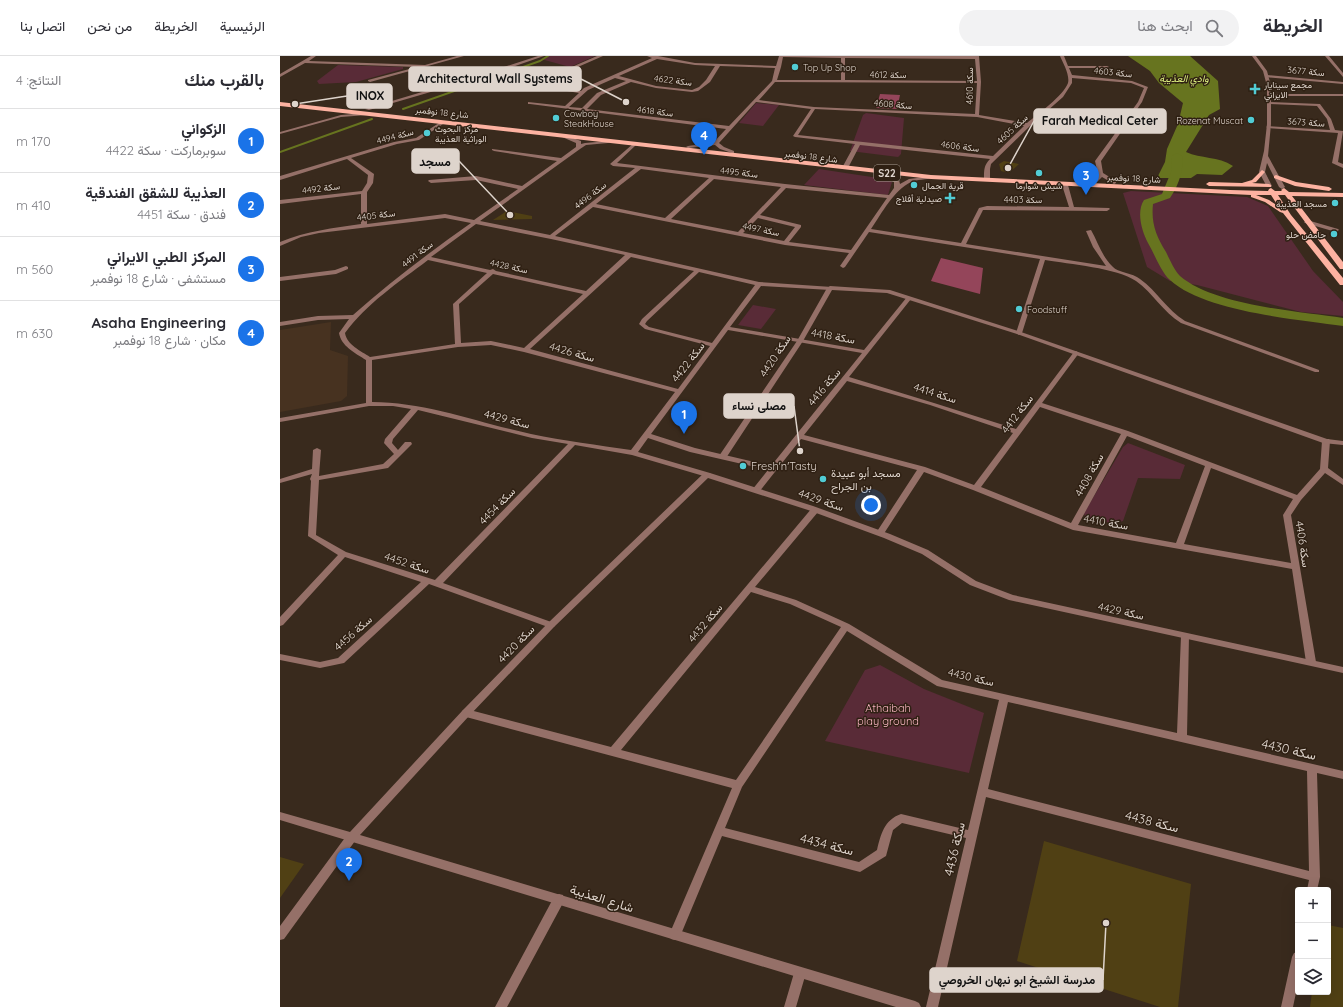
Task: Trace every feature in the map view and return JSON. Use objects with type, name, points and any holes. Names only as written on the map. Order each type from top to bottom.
[{"type":"main road","name":"شارع 18 نوفمبر","points":[[280,100],[925,174],[987,178],[1114,182],[1139,185]]},
{"type":"main road","name":"شارع 18 نوفمبر","points":[[280,104],[931,177],[1065,184],[1218,188],[1286,194],[1343,195]]},
{"type":"main road","points":[[569,133],[575,128]]},
{"type":"main road","points":[[1231,189],[1254,181],[1262,172]]},
{"type":"main road","points":[[1276,177],[1295,184],[1329,189]]},
{"type":"main road","name":"شارع 18 نوفمبر","points":[[1231,189],[1269,186],[1343,190]]},
{"type":"main road","points":[[1269,186],[1289,216],[1343,283]]},
{"type":"main road","points":[[1282,187],[1305,219],[1342,265]]},
{"type":"main road","points":[[1231,189],[1267,200],[1289,216]]},
{"type":"main road","points":[[1305,219],[1298,206],[1301,200],[1335,195]]},
{"type":"street","points":[[280,76],[314,56]]},
{"type":"street","points":[[370,81],[462,56]]},
{"type":"street","points":[[367,109],[481,76],[542,56]]},
{"type":"street","points":[[534,84],[601,56]]},
{"type":"street","points":[[649,56],[659,56],[690,63],[779,67]]},
{"type":"street","points":[[565,108],[581,92],[659,56]]},
{"type":"street","points":[[688,147],[716,143],[774,81],[781,56],[977,57]]},
{"type":"street","points":[[1062,56],[1070,76]]},
{"type":"street","points":[[1254,56],[1267,76],[1269,95],[1268,127],[1266,157],[1262,172],[1269,186]]},
{"type":"street","points":[[1327,56],[1343,76]]},
{"type":"street","points":[[843,57],[843,82]]},
{"type":"street","name":"سكة 4610","points":[[977,57],[979,82],[977,116]]},
{"type":"street","points":[[303,62],[424,66]]},
{"type":"street","name":"سكة 4622","points":[[614,76],[656,87],[696,91],[712,78],[718,65]]},
{"type":"street","points":[[1066,67],[1107,67]]},
{"type":"street","points":[[481,76],[581,92]]},
{"type":"street","name":"سكة 4605","points":[[987,178],[987,168],[993,158],[1061,96],[1070,83],[1070,76]]},
{"type":"street","name":"سكة 4603","points":[[1070,76],[1132,82],[1146,87],[1140,102],[1132,115],[1100,156],[1098,161],[1101,174]]},
{"type":"street","name":"سكة 3677","points":[[1267,76],[1343,82]]},
{"type":"street","points":[[583,110],[599,94],[631,80]]},
{"type":"street","name":"سكة 4612","points":[[774,81],[979,82]]},
{"type":"street","points":[[1269,95],[1343,95]]},
{"type":"street","name":"سكة 4608","points":[[756,101],[814,108],[977,116],[1028,125]]},
{"type":"street","name":"سكة 4618","points":[[530,103],[730,128]]},
{"type":"street","points":[[1269,103],[1318,105],[1329,119],[1333,132]]},
{"type":"street","points":[[324,108],[330,112],[331,115],[324,120]]},
{"type":"street","name":"سكة 4606","points":[[814,108],[795,136],[993,158]]},
{"type":"street","points":[[280,133],[324,120],[355,114],[382,115]]},
{"type":"street","name":"سكة 4494","points":[[280,178],[396,143],[417,139],[444,122]]},
{"type":"street","points":[[280,126],[289,131]]},
{"type":"street","name":"سكة 3673","points":[[1268,127],[1342,132]]},
{"type":"street","points":[[1342,132],[1335,163],[1343,166]]},
{"type":"street","points":[[560,135],[579,142],[578,148]]},
{"type":"street","name":"سكة 4491","points":[[370,359],[344,341],[341,336],[342,330],[355,316],[426,258],[578,148],[585,144],[598,142],[619,142]]},
{"type":"street","points":[[716,143],[722,148],[732,152]]},
{"type":"street","points":[[846,166],[858,143]]},
{"type":"street","name":"سكة 4495","points":[[634,144],[613,164],[785,186],[892,197]]},
{"type":"street","points":[[494,150],[562,160]]},
{"type":"street","points":[[1266,157],[1282,187]]},
{"type":"street","points":[[348,158],[371,174],[370,182],[364,192],[364,225]]},
{"type":"street","name":"سكة 4496","points":[[551,237],[640,167]]},
{"type":"street","points":[[843,266],[897,188],[897,181],[877,172]]},
{"type":"street","points":[[1094,182],[1101,174],[1114,182]]},
{"type":"street","points":[[666,220],[713,177]]},
{"type":"street","points":[[897,188],[911,180],[931,177]]},
{"type":"street","points":[[431,181],[476,178],[523,188]]},
{"type":"street","points":[[1065,184],[1072,209]]},
{"type":"street","points":[[739,234],[785,186]]},
{"type":"street","name":"سكة 4492","points":[[280,202],[364,192]]},
{"type":"street","name":"سكة 4497","points":[[593,205],[785,243],[853,252]]},
{"type":"street","name":"سكة 4403","points":[[962,246],[981,210],[987,208],[1107,209]]},
{"type":"street","name":"سكة 4405","points":[[280,244],[299,236],[319,231],[445,216],[551,237],[759,284],[888,291],[1019,333],[1326,441],[1343,442]]},
{"type":"street","points":[[757,216],[799,226],[785,243]]},
{"type":"street","points":[[1305,219],[1336,230]]},
{"type":"street","points":[[868,230],[1111,269],[1127,274],[1137,280],[1166,309],[1183,322],[1317,371]]},
{"type":"street","points":[[1089,230],[1096,247],[1111,269]]},
{"type":"street","points":[[1318,235],[1327,231],[1343,230]]},
{"type":"street","points":[[525,350],[629,255]]},
{"type":"street","name":"سكة 4428","points":[[426,258],[492,271],[588,293]]},
{"type":"street","points":[[1019,333],[1043,258]]},
{"type":"street","points":[[280,279],[336,272],[346,268]]},
{"type":"street","points":[[458,345],[456,304],[492,271]]},
{"type":"street","points":[[697,271],[644,320],[642,324],[647,328],[714,345]]},
{"type":"street","name":"سكة 4422","points":[[634,453],[759,284]]},
{"type":"street","name":"سكة 4420","points":[[723,456],[800,341],[830,288]]},
{"type":"street","name":"سكة 4416","points":[[756,490],[909,298]]},
{"type":"street","points":[[280,324],[318,318],[355,316]]},
{"type":"street","name":"سكة 4418","points":[[726,328],[866,352]]},
{"type":"street","name":"سكة 4426","points":[[370,359],[458,345],[491,343],[525,350],[679,391]]},
{"type":"street","name":"سكة 4412","points":[[976,488],[1076,353]]},
{"type":"street","points":[[369,404],[370,359]]},
{"type":"street","name":"سكة 4414","points":[[845,378],[1018,432]]},
{"type":"street","name":"سكة 4429","points":[[280,420],[369,404],[393,404],[416,408],[532,436],[634,453],[756,490],[880,533],[914,547],[968,580],[1012,598],[1343,670]]},
{"type":"street","points":[[1038,404],[1125,433],[1298,498]]},
{"type":"street","points":[[398,454],[388,443],[389,439],[416,408]]},
{"type":"street","name":"سكة 4408","points":[[1073,527],[1125,433]]},
{"type":"street","points":[[646,435],[693,450],[774,468]]},
{"type":"street","name":"سكة 4410","points":[[799,436],[922,469],[976,488],[1073,527],[1295,567]]},
{"type":"street","points":[[1326,441],[1324,468],[1343,482]]},
{"type":"street","name":"سكة 4454","points":[[437,584],[573,443]]},
{"type":"street","points":[[280,481],[385,466],[408,444]]},
{"type":"street","name":"سكة 4452","points":[[317,450],[312,536],[343,554],[437,584],[551,625]]},
{"type":"street","points":[[1179,546],[1209,464]]},
{"type":"street","name":"سكة 4406","points":[[1311,662],[1287,515],[1298,498],[1324,468]]},
{"type":"street","points":[[880,533],[922,469]]},
{"type":"street","name":"سكة 4420","points":[[280,935],[350,838],[466,712],[551,625],[707,475]]},
{"type":"street","name":"سكة 4432","points":[[613,752],[815,510]]},
{"type":"street","points":[[280,623],[343,554]]},
{"type":"street","name":"سكة 4456","points":[[280,657],[320,665],[341,661],[426,581]]},
{"type":"street","name":"سكة 4430","points":[[749,588],[793,602],[846,626],[940,683],[1182,737],[1343,775]]},
{"type":"street","points":[[675,935],[738,785],[846,626]]},
{"type":"street","points":[[1182,737],[1185,636]]},
{"type":"street","name":"سكة 4436","points":[[932,1007],[1004,698]]},
{"type":"street","points":[[466,712],[738,785]]},
{"type":"street","points":[[1312,768],[1315,877],[1313,887]]},
{"type":"street","name":"سكة 4438","points":[[982,792],[1315,877]]},
{"type":"street","name":"شارع العذيبة","points":[[280,816],[915,1007]]},
{"type":"street","name":"سكة 4434","points":[[719,831],[860,867],[882,853],[889,826],[894,820],[901,818],[972,835]]},
{"type":"street","points":[[501,1007],[559,899]]},
{"type":"street","points":[[1287,1007],[1298,959]]},
{"type":"street","points":[[790,1007],[800,973]]},
{"type":"shaded area","points":[[880,94],[900,95],[897,109],[876,108]]},
{"type":"shaded area","points":[[941,258],[983,268],[980,294],[931,281]]},
{"type":"shaded area","points":[[331,322],[330,350],[348,356],[347,396],[341,401],[280,412],[280,330]]},
{"type":"green space","points":[[548,56],[595,56],[570,67],[541,59]]},
{"type":"green space","points":[[338,65],[403,67],[403,69],[356,82],[319,84],[317,81]]},
{"type":"green space","points":[[756,103],[779,105],[763,126],[739,123]]},
{"type":"green space","points":[[866,113],[904,118],[901,154],[898,157],[850,151],[863,115]]},
{"type":"green space","points":[[819,169],[885,179],[892,182],[888,195],[804,185]]},
{"type":"green space","points":[[1131,191],[1247,197],[1268,206],[1313,271],[1343,302],[1343,316],[1301,312],[1197,285],[1170,281],[1147,267],[1123,193]]},
{"type":"green space","points":[[753,305],[776,309],[761,329],[738,325]]},
{"type":"green space","points":[[1128,443],[1185,465],[1180,479],[1138,478],[1123,521],[1114,524],[1085,517],[1084,513],[1123,447]]},
{"type":"green space","name":"Athaibah play ground","points":[[880,665],[924,689],[984,713],[969,773],[825,741],[865,670]]},
{"type":"water","name":"وادي العذيبة","points":[[1128,56],[1190,56],[1218,81],[1220,109],[1209,115],[1186,152],[1215,159],[1233,166],[1222,175],[1197,174],[1191,178],[1157,178],[1165,162],[1167,149],[1178,124],[1183,103],[1159,83],[1150,71]]},
{"type":"building","points":[[1004,161],[1019,164],[1009,173],[1001,171],[999,164]]},
{"type":"building","points":[[507,211],[532,216],[532,219],[493,220]]},
{"type":"building","points":[[1044,841],[1191,884],[1178,1007],[1160,1007],[1017,961]]},
{"type":"building","points":[[280,857],[304,864],[280,898]]},
{"type":"building","points":[[1331,926],[1343,928],[1343,1007],[1310,1007],[1312,995],[1331,995]]},
{"type":"waterway","points":[[403,109],[540,61],[548,56]]},
{"type":"waterway","points":[[280,152],[372,119]]},
{"type":"waterway","name":"وادي العذيبة","points":[[1177,156],[1178,167],[1171,186],[1166,196],[1148,202],[1146,218],[1150,236],[1174,277],[1195,292],[1253,309],[1343,322]]},
{"type":"place","name":"Top Up Shop","points":[[795,67]]},
{"type":"place","name":"مجمع سينايار الايراني","points":[[1255,89]]},
{"type":"place","name":"Architectural Wall Systems","points":[[626,102]]},
{"type":"place","name":"INOX","points":[[295,104]]},
{"type":"place","name":"Cowboy SteakHouse","points":[[556,118]]},
{"type":"place","name":"Rozenat Muscat","points":[[1251,120]]},
{"type":"place","name":"مركز البحوث الوراثية العذيبة","points":[[427,133]]},
{"type":"place","name":"Asaha Engineering","points":[[704,155]]},
{"type":"place","name":"Farah Medical Ceter","points":[[1008,168]]},
{"type":"place","name":"شيش شوارما","points":[[1039,173]]},
{"type":"place","name":"قرية الجمال","points":[[914,185]]},
{"type":"place","name":"المركز الطبي الايراني","points":[[1086,195]]},
{"type":"place","name":"صيدلية أفلاج","points":[[950,198]]},
{"type":"place","name":"مسجد العذيبة","points":[[1335,203]]},
{"type":"place","name":"مسجد","points":[[510,215]]},
{"type":"place","name":"حامض حلو","points":[[1334,234]]},
{"type":"place","name":"Foodstuff","points":[[1019,309]]},
{"type":"place","name":"الزكواني","points":[[684,434]]},
{"type":"place","name":"مصلى نساء","points":[[800,451]]},
{"type":"place","name":"Fresh'n'Tasty","points":[[743,466]]},
{"type":"place","name":"مسجد أبو عبيدة بن الجراح","points":[[823,479]]},
{"type":"place","name":"العذيبة للشقق الفندقية","points":[[349,881]]},
{"type":"place","name":"مدرسة الشيخ ابو نبهان الخروصي","points":[[1106,923]]}]
